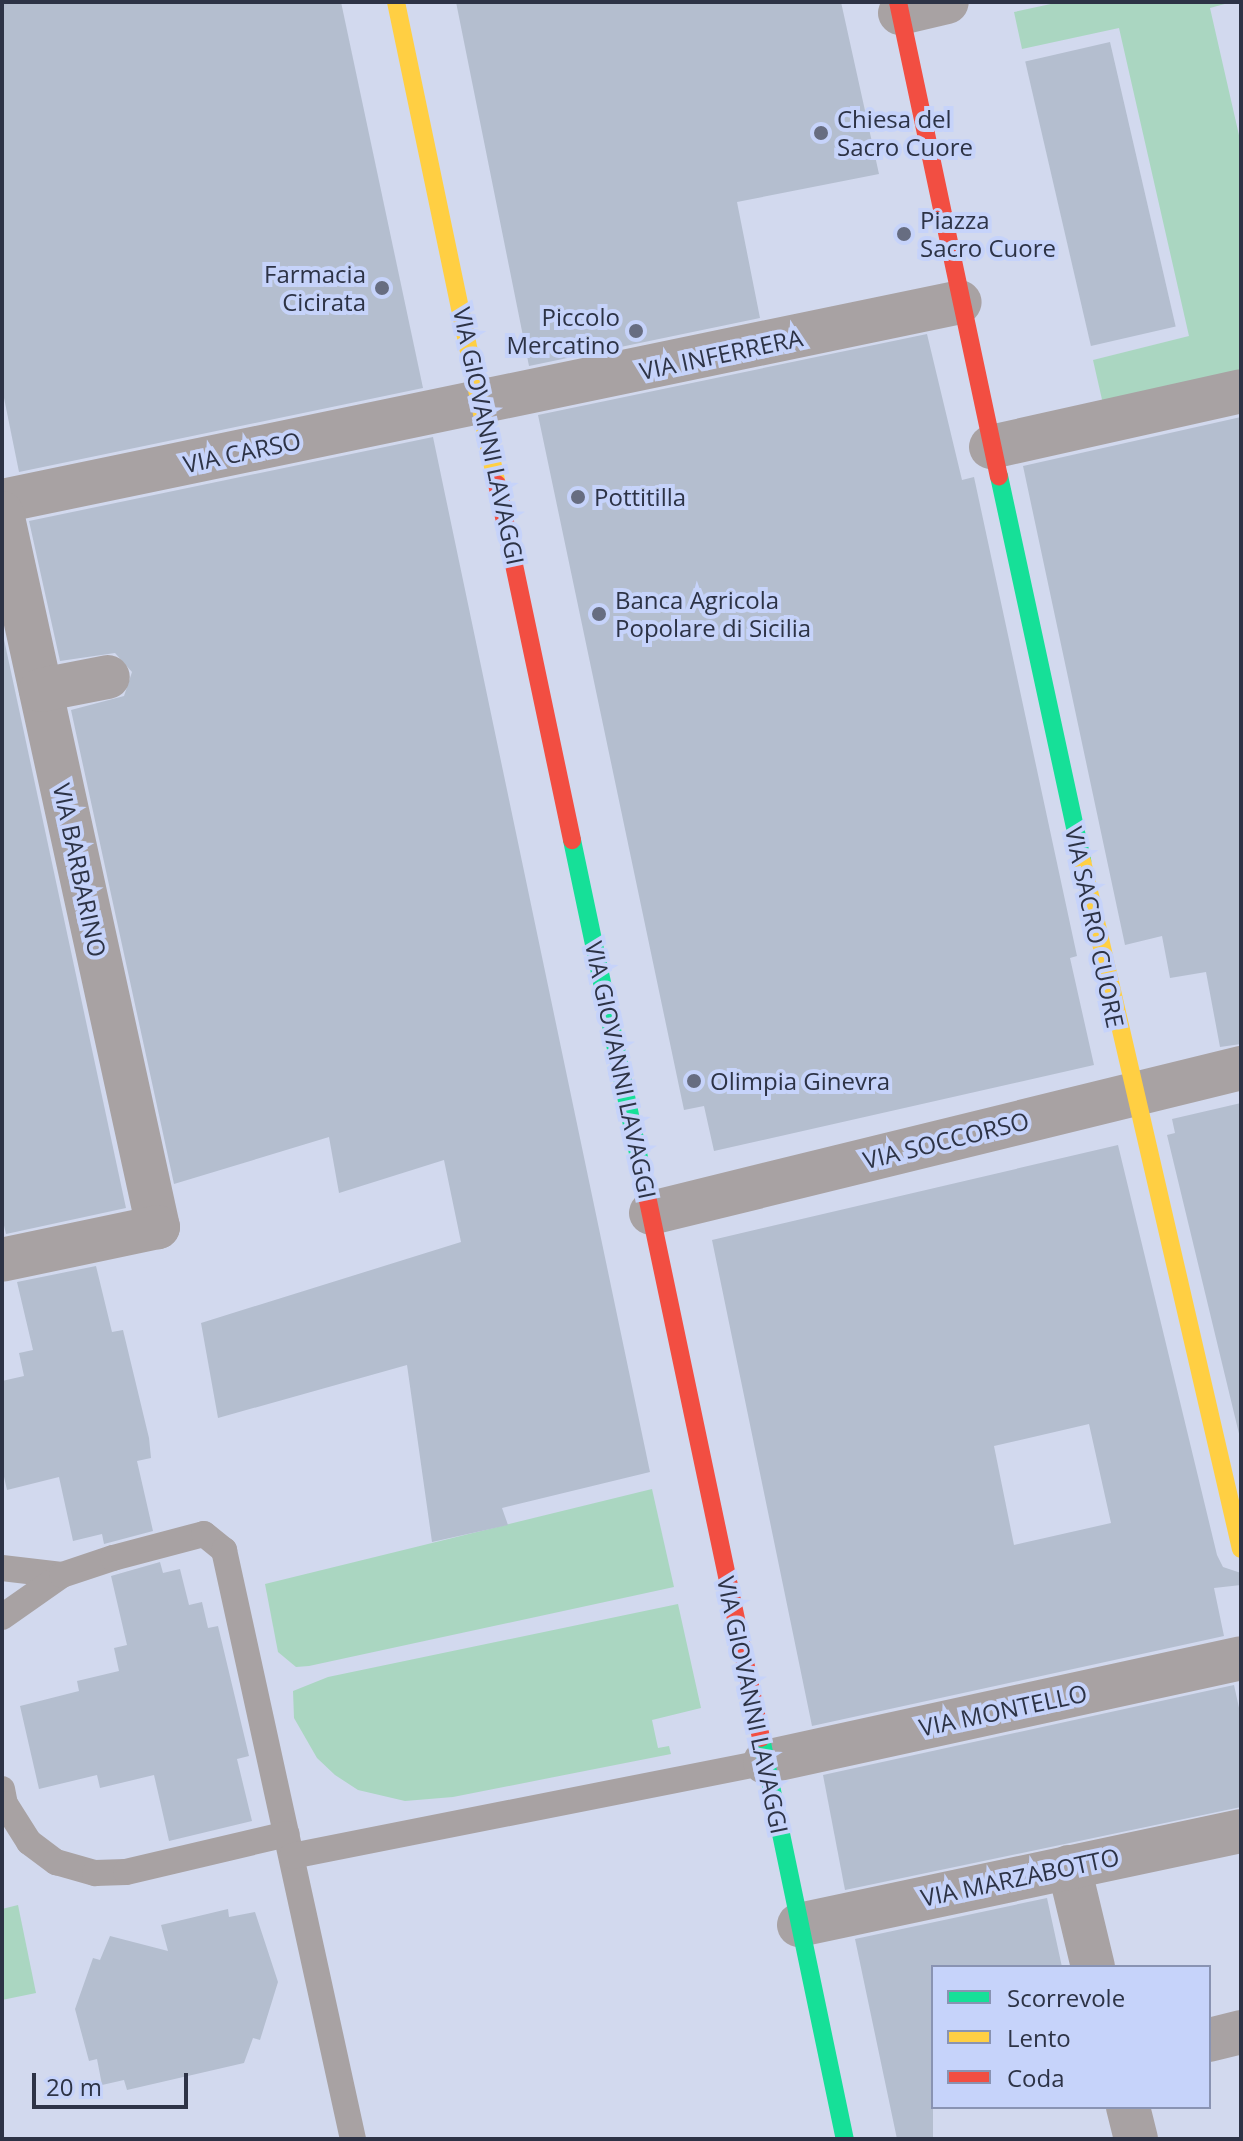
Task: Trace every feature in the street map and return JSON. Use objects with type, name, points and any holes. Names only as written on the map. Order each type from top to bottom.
[{"type":"main road","name":"VIA GIOVANNI LAVAGGI","points":[[396,2],[845,2139]]},
{"type":"main road","name":"VIA SACRO CUORE","points":[[899,7],[1132,1095],[1241,1549]]},
{"type":"street","points":[[899,7],[947,2]]},
{"type":"street","name":"VIA INFERRERA","points":[[482,403],[960,302]]},
{"type":"street","points":[[991,447],[1241,391]]},
{"type":"street","name":"VIA CARSO","points":[[2,501],[482,403]]},
{"type":"street","name":"VIA BARBARINO","points":[[2,513],[158,1227],[2,1260]]},
{"type":"street","points":[[41,690],[108,677]]},
{"type":"street","name":"VIA SOCCORSO","points":[[651,1213],[1241,1068]]},
{"type":"street","name":"VIA MONTELLO","points":[[765,1762],[1241,1658]]},
{"type":"street","name":"VIA MARZABOTTO","points":[[799,1925],[1241,1831]]},
{"type":"street","points":[[1069,1867],[1093,1965]]},
{"type":"street","points":[[1211,2040],[1241,2032]]},
{"type":"street","points":[[1128,2109],[1136,2139]]},
{"type":"lane","points":[[2,1617],[62,1575],[204,1534],[224,1550],[353,2139]]},
{"type":"lane","points":[[2,1568],[62,1575]]},
{"type":"lane","points":[[2,1789],[5,1804],[29,1842],[56,1862],[95,1873],[126,1872],[765,1762]]},
{"type":"green space","points":[[1060,2],[1232,2],[1210,8],[1241,144],[1241,372],[1103,404],[1093,360],[1189,336],[1119,28],[1022,49],[1014,12]]},
{"type":"green space","points":[[652,1489],[674,1587],[309,1666],[296,1667],[278,1652],[265,1584]]},
{"type":"green space","points":[[678,1604],[701,1708],[652,1720],[658,1748],[669,1746],[671,1754],[453,1797],[405,1801],[358,1790],[335,1775],[317,1758],[294,1718],[293,1691],[328,1677]]},
{"type":"green space","points":[[18,1905],[36,1993],[2,2000],[2,1909]]},
{"type":"building","points":[[2,2],[341,2],[423,388],[19,472],[2,388]]},
{"type":"building","points":[[456,2],[841,2],[879,174],[737,202],[760,318],[529,366]]},
{"type":"building","points":[[1110,42],[1176,327],[1091,346],[1025,62]]},
{"type":"building","points":[[927,334],[962,480],[974,477],[1077,956],[1070,958],[1094,1065],[714,1151],[704,1106],[684,1110],[538,415]]},
{"type":"building","points":[[1241,417],[1241,1044],[1220,1047],[1206,972],[1170,978],[1162,936],[1125,945],[1023,466]]},
{"type":"building","points":[[433,437],[650,1472],[502,1508],[508,1525],[432,1542],[407,1365],[218,1418],[201,1323],[461,1242],[444,1160],[339,1193],[329,1137],[174,1184],[71,710],[124,696],[132,672],[115,653],[60,661],[29,521]]},
{"type":"building","points":[[2,630],[126,1208],[6,1234],[2,1217]]},
{"type":"building","points":[[1241,1103],[1241,1442],[1167,1135],[1175,1133],[1172,1119]]},
{"type":"building","points":[[1118,1145],[1217,1555],[1223,1567],[1241,1573],[1241,1585],[1214,1588],[1224,1636],[812,1726],[712,1240]],"holes":[[[1089,1424],[1111,1523],[1014,1545],[994,1446]]]},
{"type":"building","points":[[96,1266],[112,1332],[123,1330],[151,1458],[137,1461],[153,1531],[104,1544],[102,1534],[73,1541],[59,1477],[7,1490],[2,1468],[2,1381],[24,1376],[19,1353],[33,1350],[17,1282]]},
{"type":"building","points":[[160,1562],[163,1573],[180,1569],[189,1605],[202,1602],[208,1628],[218,1626],[249,1756],[237,1759],[252,1821],[169,1841],[154,1775],[100,1788],[97,1775],[39,1789],[20,1706],[79,1691],[77,1681],[119,1671],[114,1648],[127,1645],[111,1576]]},
{"type":"building","points":[[1234,1685],[1241,1717],[1241,1807],[845,1890],[823,1775]]},
{"type":"building","points":[[1047,1898],[1062,1965],[931,1965],[933,2139],[897,2139],[855,1939]]},
{"type":"building","points":[[228,1909],[229,1917],[255,1912],[278,1982],[260,2040],[253,2038],[244,2063],[127,2090],[124,2080],[102,2085],[97,2059],[89,2061],[75,2009],[93,1958],[100,1960],[110,1936],[168,1951],[161,1925]]},
{"type":"traffic: fast","points":[[999,476],[1082,861]]},
{"type":"traffic: fast","points":[[572,840],[643,1177]]},
{"type":"traffic: fast","points":[[761,1738],[845,2139]]},
{"type":"traffic: slow","points":[[396,2],[497,484]]},
{"type":"traffic: slow","points":[[1082,861],[1241,1549]]},
{"type":"traffic: jam","points":[[898,2],[999,476]]},
{"type":"traffic: jam","points":[[497,484],[572,840]]},
{"type":"traffic: jam","points":[[643,1177],[761,1738]]},
{"type":"place","name":"Chiesa del Sacro Cuore","points":[[821,133]]},
{"type":"place","name":"Piazza Sacro Cuore","points":[[904,234]]},
{"type":"place","name":"Farmacia Cicirata","points":[[382,288]]},
{"type":"place","name":"Piccolo Mercatino","points":[[636,331]]},
{"type":"place","name":"Pottitilla","points":[[578,497]]},
{"type":"place","name":"Banca Agricola Popolare di Sicilia","points":[[599,614]]},
{"type":"place","name":"Olimpia Ginevra","points":[[694,1081]]}]
